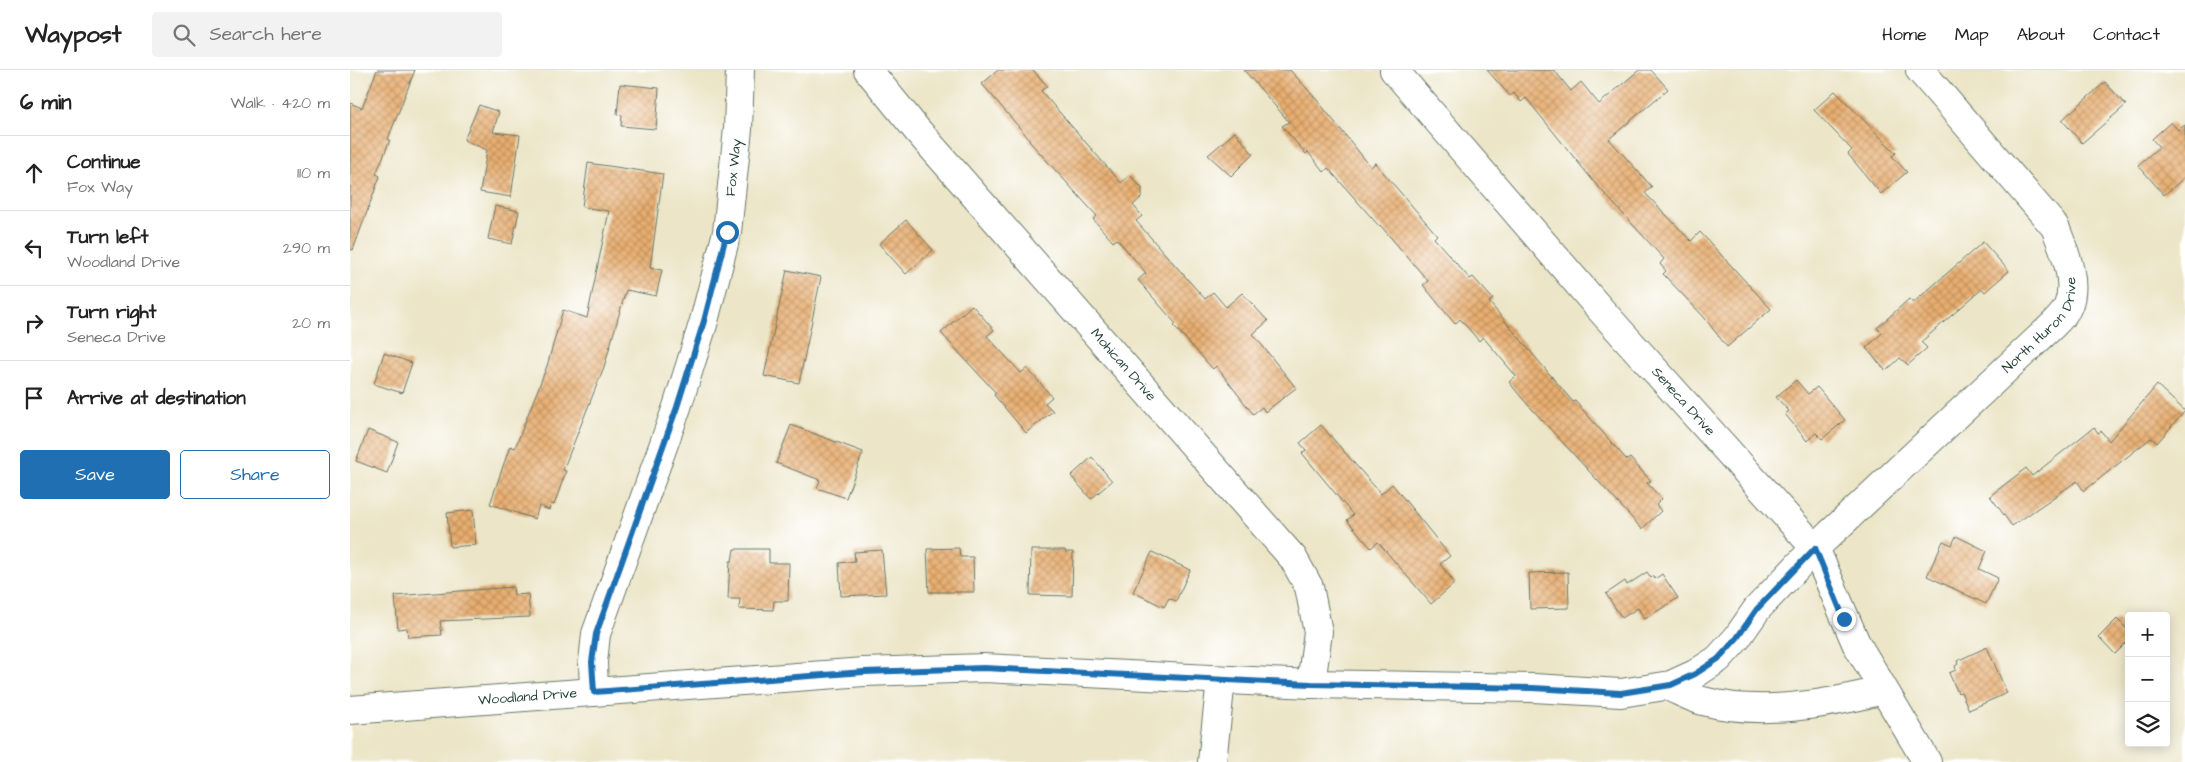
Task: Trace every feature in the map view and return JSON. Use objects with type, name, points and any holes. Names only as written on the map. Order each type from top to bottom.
[{"type":"street","name":"Fox Way","points":[[594,692],[592,662],[596,634],[677,407],[704,321],[727,232],[738,128],[740,70]]},
{"type":"street","name":"Mohican Drive","points":[[868,70],[917,130],[1293,558],[1309,586],[1318,632],[1311,684]]},
{"type":"street","name":"Seneca Drive","points":[[1394,70],[1600,309],[1815,548],[1856,644],[1927,762]]},
{"type":"street","name":"North Huron Drive","points":[[1815,548],[2051,327],[2068,305],[2071,286],[2067,257],[2055,227],[1920,70]]},
{"type":"street","name":"Woodland Drive","points":[[350,710],[864,672],[984,668],[1311,684],[1533,688],[1621,693],[1667,686],[1695,674],[1718,659],[1737,638],[1757,609],[1815,548]]},
{"type":"street","points":[[1212,762],[1222,680]]},
{"type":"street","points":[[1667,686],[1701,701],[1733,707],[1820,704],[1883,690]]},
{"type":"building","points":[[377,70],[415,70],[388,139],[390,140],[376,174],[380,176],[353,250],[350,249],[350,103],[362,108]]},
{"type":"building","points":[[998,70],[1033,70],[1047,86],[1041,91],[1121,183],[1130,175],[1142,188],[1142,197],[1133,205],[1142,216],[1136,221],[1205,299],[1213,292],[1226,307],[1242,293],[1268,321],[1253,334],[1296,388],[1265,412],[1262,407],[1253,414],[1216,366],[1213,369],[1174,326],[1176,324],[1138,280],[1146,273],[1117,239],[1113,242],[1093,219],[1097,216],[1029,141],[982,84]]},
{"type":"building","points":[[1244,70],[1290,70],[1371,167],[1375,163],[1437,235],[1434,238],[1470,279],[1473,277],[1493,299],[1489,302],[1573,402],[1575,401],[1627,460],[1630,458],[1651,481],[1647,483],[1662,499],[1656,505],[1661,511],[1642,529],[1521,397],[1509,382],[1516,376],[1483,337],[1479,341],[1460,319],[1455,324],[1423,285],[1428,281],[1380,225],[1328,168],[1324,172],[1308,152],[1306,154],[1282,126],[1289,122]]},
{"type":"building","points":[[1487,70],[1554,70],[1571,91],[1581,82],[1599,104],[1639,70],[1651,70],[1668,89],[1609,139],[1652,187],[1645,193],[1691,241],[1700,232],[1771,309],[1727,347],[1703,316],[1663,274],[1666,271],[1660,264],[1664,259],[1594,182],[1526,98],[1521,102],[1514,93],[1510,96]]},
{"type":"building","points":[[2105,82],[2126,105],[2082,143],[2062,120]]},
{"type":"building","points":[[620,84],[659,88],[656,129],[621,126],[622,115],[617,114]]},
{"type":"building","points":[[1835,91],[1896,153],[1892,156],[1907,172],[1881,194],[1848,154],[1852,150],[1814,110]]},
{"type":"building","points":[[479,105],[499,112],[493,132],[520,135],[511,197],[480,192],[487,150],[464,140]]},
{"type":"building","points":[[2171,122],[2178,130],[2185,125],[2185,177],[2164,195],[2138,165],[2159,147],[2152,139]]},
{"type":"building","points":[[1235,132],[1253,154],[1231,176],[1208,155]]},
{"type":"building","points":[[588,163],[663,174],[650,268],[662,270],[656,296],[626,290],[604,367],[563,470],[566,471],[554,505],[551,504],[549,510],[539,506],[535,519],[490,504],[510,446],[515,448],[547,366],[563,310],[587,318],[609,211],[582,207]]},
{"type":"building","points":[[495,206],[519,211],[512,244],[488,239]]},
{"type":"building","points":[[906,220],[933,250],[906,274],[879,244]]},
{"type":"building","points":[[1983,242],[2009,271],[1985,292],[1982,289],[1921,342],[1927,348],[1908,365],[1900,358],[1886,371],[1866,348],[1882,333],[1877,328],[1909,299],[1913,303]]},
{"type":"building","points":[[787,270],[821,277],[799,383],[764,376]]},
{"type":"building","points":[[972,305],[994,330],[987,336],[1021,373],[1027,368],[1052,397],[1045,403],[1053,411],[1026,433],[994,395],[996,393],[941,333]]},
{"type":"building","points":[[384,353],[412,363],[402,393],[374,384]]},
{"type":"building","points":[[1796,380],[1808,394],[1817,387],[1845,420],[1822,439],[1816,433],[1807,441],[1785,414],[1789,411],[1776,397]]},
{"type":"building","points":[[2157,385],[2185,411],[2157,443],[2151,438],[2084,491],[2077,481],[2012,526],[1990,496],[2026,468],[2032,476],[2094,427],[2098,433],[2101,431],[2109,441]]},
{"type":"building","points":[[791,425],[863,452],[846,498],[817,488],[820,480],[776,463]]},
{"type":"building","points":[[1321,425],[1381,494],[1392,484],[1450,556],[1440,564],[1455,583],[1431,604],[1378,542],[1371,548],[1347,520],[1353,515],[1302,453],[1306,450],[1300,443]]},
{"type":"building","points":[[368,430],[398,442],[387,473],[356,461]]},
{"type":"building","points":[[1092,457],[1112,481],[1091,499],[1071,476]]},
{"type":"building","points":[[473,510],[476,545],[450,547],[447,513]]},
{"type":"building","points":[[1956,536],[1987,551],[1979,569],[1998,578],[1986,604],[1927,576],[1943,541],[1952,545]]},
{"type":"building","points":[[959,548],[960,557],[973,557],[974,592],[929,592],[927,549]]},
{"type":"building","points":[[734,549],[769,549],[769,563],[789,563],[788,601],[774,601],[773,610],[739,609],[740,599],[728,599],[730,561],[732,561]]},
{"type":"building","points":[[882,550],[886,594],[841,596],[839,563],[855,561],[854,552]]},
{"type":"building","points":[[1031,550],[1065,550],[1065,552],[1073,552],[1072,596],[1030,595]]},
{"type":"building","points":[[1152,552],[1190,570],[1176,601],[1169,598],[1164,607],[1133,592]]},
{"type":"building","points":[[1568,572],[1569,608],[1530,609],[1529,573]]},
{"type":"building","points":[[1647,572],[1651,578],[1653,576],[1655,579],[1662,574],[1678,598],[1645,619],[1638,608],[1622,618],[1606,594],[1625,581],[1627,585]]},
{"type":"building","points":[[513,587],[514,595],[528,594],[530,617],[440,621],[442,635],[408,637],[407,628],[398,629],[395,596]]},
{"type":"building","points":[[2117,619],[2125,627],[2125,644],[2115,654],[2099,637]]},
{"type":"building","points":[[1987,647],[2007,693],[1969,710],[1961,692],[1958,693],[1949,673],[1956,670],[1957,661]]},
{"type":"route","points":[[727,232],[704,321],[677,407],[596,634],[592,662],[594,692],[864,672],[984,668],[1311,684],[1533,688],[1621,693],[1671,685],[1695,674],[1718,659],[1737,638],[1757,609],[1815,548],[1844,619]]}]
